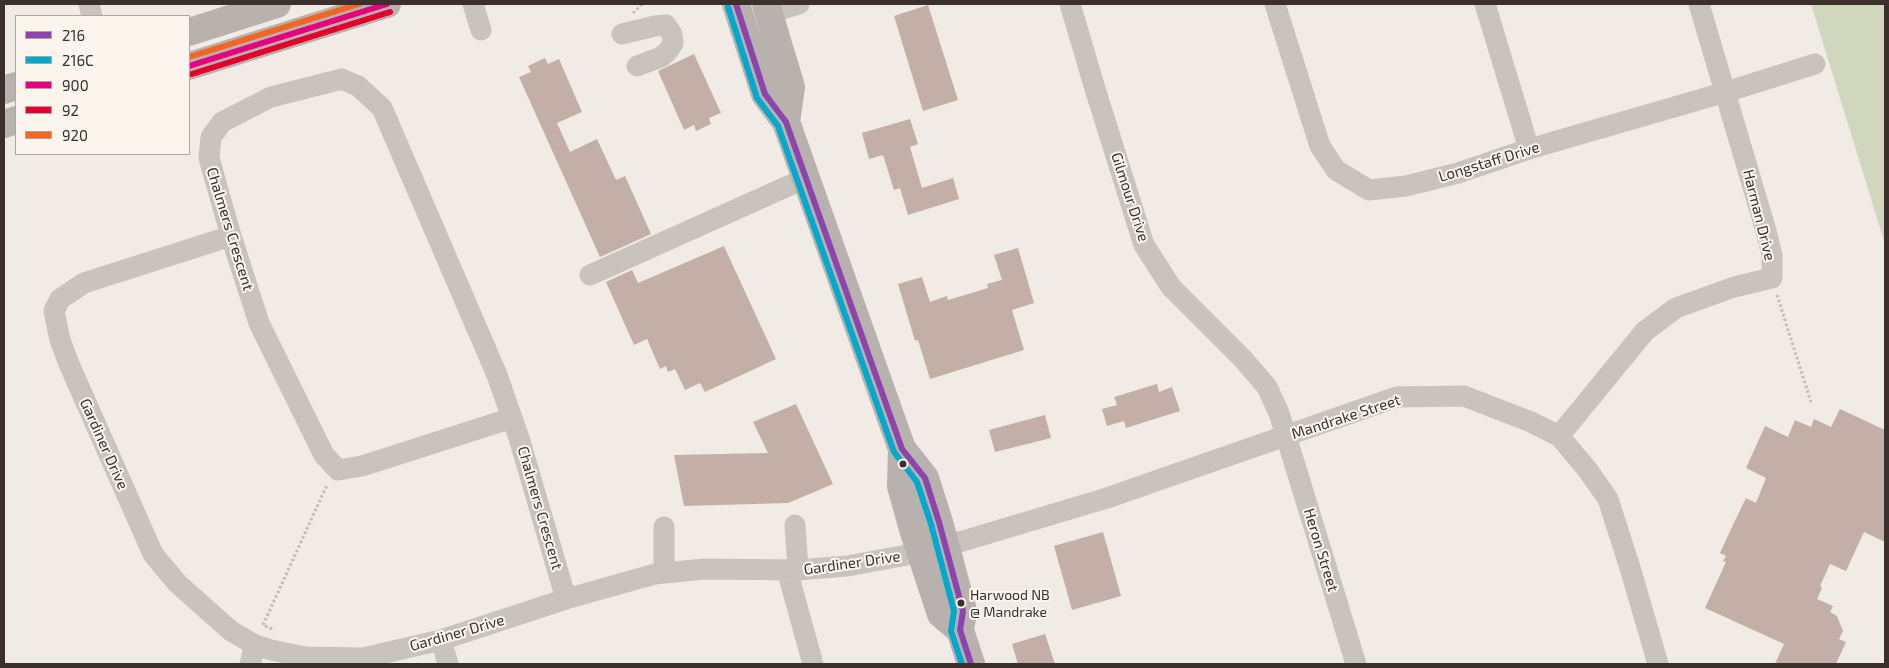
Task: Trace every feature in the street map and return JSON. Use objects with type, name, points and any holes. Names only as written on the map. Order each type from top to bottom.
[{"type":"main road","points":[[190,32],[277,4]]},
{"type":"main road","points":[[190,66],[387,4]]},
{"type":"main road","points":[[736,4],[765,94],[786,122],[902,449],[925,478],[933,548],[963,611],[960,630],[971,664]]},
{"type":"main road","points":[[767,8],[791,87],[786,122]]},
{"type":"street","points":[[473,4],[481,30]]},
{"type":"street","points":[[767,8],[799,4]]},
{"type":"street","name":"Gilmour Drive","points":[[1070,4],[1144,245],[1171,287],[1242,359],[1266,387],[1279,413],[1286,436]]},
{"type":"street","name":"Longstaff Drive","points":[[1275,4],[1320,146],[1336,170],[1369,190],[1406,186],[1458,173],[1529,149],[1815,64]]},
{"type":"street","points":[[1485,4],[1529,149]]},
{"type":"street","name":"Harman Drive","points":[[1559,436],[1645,331],[1676,308],[1734,287],[1772,278],[1772,255],[1699,4]]},
{"type":"street","points":[[622,34],[666,25],[672,34],[673,43],[668,51],[661,57],[637,66]]},
{"type":"street","name":"Chalmers Crescent","points":[[512,418],[362,466],[338,470],[324,455],[259,323],[231,236],[209,158],[211,137],[222,122],[271,97],[342,80],[358,86],[382,108],[497,375],[512,418],[566,599]]},
{"type":"street","points":[[590,275],[806,178]]},
{"type":"street","name":"Gardiner Drive","points":[[231,236],[84,282],[60,299],[54,312],[68,364],[153,554],[177,584],[231,631],[253,655],[271,650],[306,657],[363,658],[441,640],[566,599],[655,574],[704,569],[792,570],[847,566],[933,548]]},
{"type":"street","name":"Mandrake Street","points":[[933,548],[1107,498],[1397,397],[1464,396],[1531,422],[1559,436],[1587,469],[1608,500],[1658,664]]},
{"type":"street","name":"Heron Street","points":[[1286,436],[1356,664]]},
{"type":"street","points":[[795,525],[792,570],[813,664]]},
{"type":"street","points":[[664,527],[664,573]]},
{"type":"street","points":[[441,640],[448,664]]},
{"type":"path","points":[[1772,278],[1811,402]]},
{"type":"path","points":[[276,632],[263,625],[327,485]]},
{"type":"green space","points":[[1811,4],[1885,4],[1885,244]]},
{"type":"building","points":[[928,5],[958,100],[923,111],[894,16]]},
{"type":"building","points":[[694,54],[721,113],[709,118],[711,124],[696,131],[694,125],[684,130],[658,71]]},
{"type":"building","points":[[545,58],[548,64],[559,59],[582,112],[557,123],[570,152],[597,139],[616,180],[625,176],[651,234],[600,257],[519,77],[531,72],[528,66]]},
{"type":"building","points":[[910,119],[918,144],[910,147],[922,188],[953,178],[959,199],[908,215],[900,188],[894,190],[883,155],[869,159],[862,133]]},
{"type":"building","points":[[724,246],[776,359],[705,392],[700,383],[685,390],[675,369],[668,372],[666,366],[660,369],[647,339],[634,345],[606,282],[632,270],[638,283]]},
{"type":"building","points":[[1018,248],[1034,303],[1012,310],[1024,350],[930,379],[918,340],[915,341],[898,284],[922,277],[930,302],[947,296],[948,300],[988,288],[987,284],[1002,280],[994,255]]},
{"type":"building","points":[[1157,384],[1159,392],[1172,387],[1180,411],[1126,428],[1124,421],[1107,426],[1102,409],[1117,405],[1114,397]]},
{"type":"building","points":[[796,404],[833,484],[788,503],[684,506],[674,455],[768,453],[753,422]]},
{"type":"building","points":[[1840,409],[1885,430],[1885,542],[1864,532],[1846,571],[1830,564],[1820,586],[1822,588],[1817,599],[1833,606],[1830,612],[1837,616],[1843,631],[1839,639],[1846,642],[1836,664],[1775,664],[1784,644],[1705,608],[1726,562],[1723,561],[1726,556],[1720,553],[1731,529],[1746,498],[1756,503],[1766,478],[1746,468],[1765,426],[1788,437],[1795,420],[1811,427],[1814,419],[1831,427]]},
{"type":"building","points":[[1045,415],[1051,438],[995,452],[989,430]]},
{"type":"building","points":[[1103,532],[1121,596],[1072,610],[1054,546]]},
{"type":"building","points":[[1045,634],[1055,664],[1018,664],[1012,644]]},
{"type":"transit line","name":"920","points":[[190,57],[359,4]]},
{"type":"transit line","name":"900","points":[[190,66],[387,4]]},
{"type":"transit line","name":"216","points":[[736,4],[765,94],[786,122],[902,449],[925,478],[963,611],[960,630],[971,664]]},
{"type":"transit line","name":"216C","points":[[728,7],[757,98],[778,126],[894,452],[917,482],[931,524],[954,611],[951,631],[962,664]]},
{"type":"transit line","name":"92","points":[[192,74],[390,12]]},
{"type":"place","name":"Harwood NB @ Mandrake","points":[[961,603]]}]
